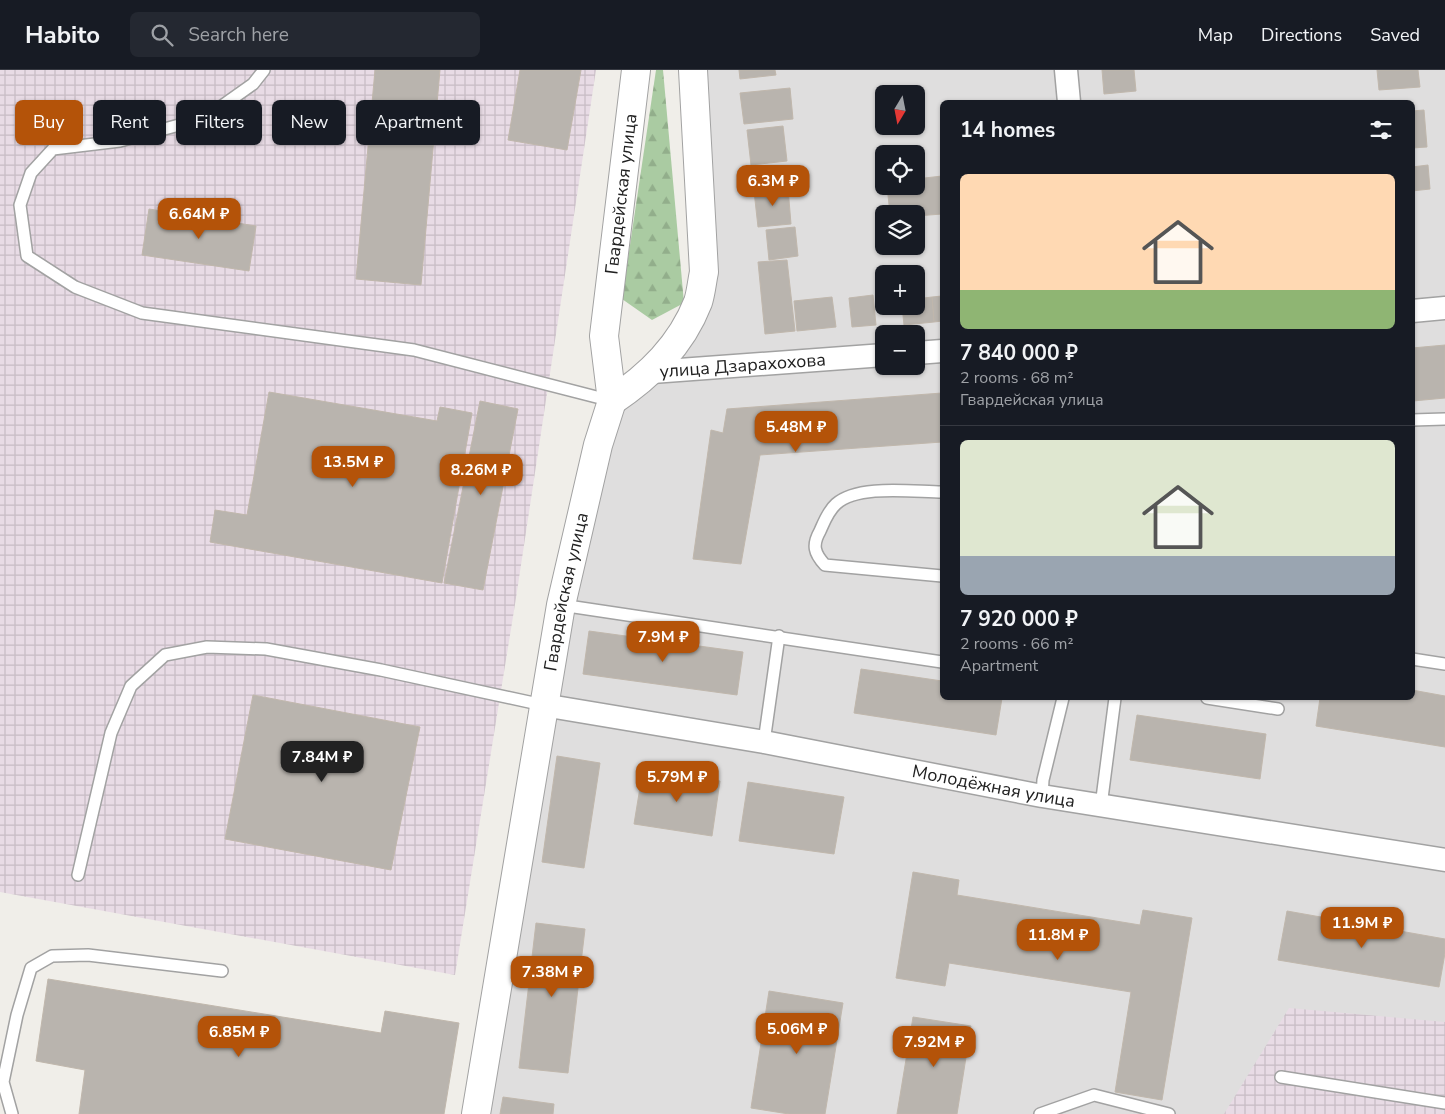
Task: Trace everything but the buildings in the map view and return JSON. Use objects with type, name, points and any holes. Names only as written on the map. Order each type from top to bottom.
[{"type":"street","name":"Гвардейская улица","points":[[476,1114],[561,605],[598,445],[612,401],[604,336],[636,70]]},
{"type":"street","points":[[652,372],[680,335],[698,302],[704,272],[692,70]]},
{"type":"street","points":[[1066,70],[1069,100]]},
{"type":"street","points":[[1415,311],[1445,308]]},
{"type":"street","points":[[925,352],[940,351]]},
{"type":"street","name":"улица Дзарахохова","points":[[612,401],[652,372],[875,356]]},
{"type":"street","name":"Молодёжная улица","points":[[543,705],[764,742],[1042,796],[1445,860]]},
{"type":"lane","points":[[264,70],[253,84],[204,118],[120,141],[53,149],[31,173],[20,205],[27,256],[75,287],[142,313],[414,350],[612,401]]},
{"type":"lane","points":[[1415,420],[1445,419]]},
{"type":"lane","points":[[940,492],[876,492],[851,495],[837,504],[830,512],[814,542],[817,556],[825,565],[940,576]]},
{"type":"lane","points":[[561,605],[779,636],[940,662]]},
{"type":"lane","points":[[764,742],[779,636]]},
{"type":"lane","points":[[78,875],[111,733],[131,686],[165,655],[207,648],[266,649],[381,670],[543,705]]},
{"type":"lane","points":[[1415,659],[1445,664]]},
{"type":"lane","points":[[1042,796],[1043,780],[1063,700]]},
{"type":"lane","points":[[1101,806],[1115,700]]},
{"type":"lane","points":[[1220,700],[1278,709]]},
{"type":"lane","points":[[12,1114],[4,1082],[17,1015],[32,968],[52,956],[88,954],[222,971]]},
{"type":"lane","points":[[1281,1077],[1445,1103]]},
{"type":"lane","points":[[1040,1114],[1094,1095],[1168,1114]]},
{"type":"shaded area","points":[[0,70],[596,70],[516,598],[455,975],[0,892]]},
{"type":"shaded area","points":[[693,70],[1445,70],[1445,1114],[476,1114],[598,445],[698,302]]},
{"type":"shaded area","points":[[1289,1008],[1445,1022],[1445,1114],[1224,1114]]},
{"type":"green space","points":[[656,70],[663,70],[684,303],[652,320],[622,299]]}]
